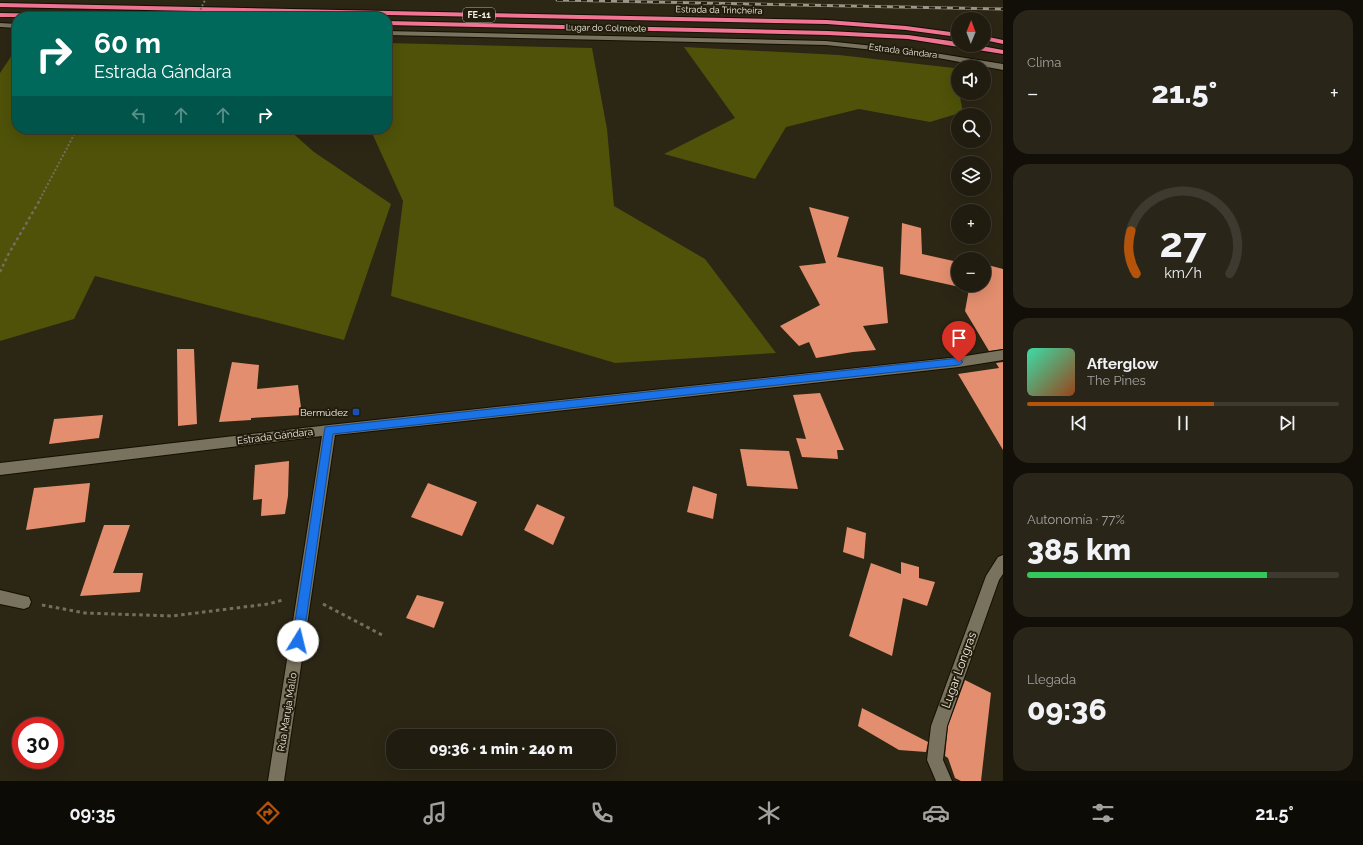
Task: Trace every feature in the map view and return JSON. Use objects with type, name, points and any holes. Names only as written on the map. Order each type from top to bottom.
[{"type":"highway","name":"Estrada da Trincheira","points":[[0,5],[341,12]]},
{"type":"highway","name":"Estrada da Trincheira","points":[[392,13],[827,22],[906,28],[951,34]]},
{"type":"highway","points":[[0,15],[12,15]]},
{"type":"highway","name":"Estrada da Trincheira","points":[[392,23],[828,32],[908,37],[951,43]]},
{"type":"highway","points":[[991,39],[1003,42]]},
{"type":"highway","points":[[991,50],[1003,52]]},
{"type":"street","points":[[0,25],[12,26]]},
{"type":"street","name":"Lugar do Colmeote","points":[[392,33],[826,43]]},
{"type":"street","name":"Estrada Gándara","points":[[826,43],[922,53],[1003,67]]},
{"type":"street","name":"Estrada Gándara","points":[[0,469],[328,430],[959,362],[1003,355]]},
{"type":"street","name":"Rúa Maruja Mallo","points":[[276,781],[305,594],[328,430]]},
{"type":"street","name":"Lugar Longras","points":[[944,781],[935,760],[939,726],[993,576],[1003,562]]},
{"type":"street","points":[[0,596],[24,602]]},
{"type":"path","points":[[199,12],[205,0]]},
{"type":"path","points":[[0,272],[8,255],[53,177],[74,134]]},
{"type":"path","points":[[24,602],[85,613],[172,616],[268,604],[305,594],[384,636]]},
{"type":"shaded area","points":[[392,43],[592,48],[607,129],[614,206],[705,259],[776,353],[615,363],[391,296],[403,201],[372,134],[392,134]]},
{"type":"shaded area","points":[[684,47],[839,55],[951,68],[951,100],[961,100],[962,108],[951,108],[951,116],[930,122],[859,109],[786,127],[755,179],[664,154],[735,118]]},
{"type":"shaded area","points":[[12,55],[12,134],[294,134],[314,152],[391,204],[344,340],[95,276],[74,319],[0,341],[0,73]]},
{"type":"building","points":[[809,207],[849,217],[837,257],[883,267],[888,323],[863,326],[876,350],[816,358],[809,342],[799,346],[780,326],[820,305],[799,266],[826,263]]},
{"type":"building","points":[[902,223],[921,228],[922,254],[951,260],[951,285],[900,274]]},
{"type":"building","points":[[991,266],[1003,269],[1003,349],[989,351],[965,311],[968,292],[991,292]]},
{"type":"building","points":[[177,349],[194,349],[197,424],[178,426]]},
{"type":"building","points":[[232,362],[259,365],[257,389],[298,385],[302,415],[251,418],[251,420],[219,422]]},
{"type":"building","points":[[1003,362],[1003,450],[958,374],[999,368],[996,363]]},
{"type":"building","points":[[820,393],[844,450],[837,450],[838,459],[802,457],[796,438],[806,439],[793,395]]},
{"type":"building","points":[[103,415],[99,438],[49,444],[54,419]]},
{"type":"building","points":[[740,449],[789,451],[798,489],[747,486]]},
{"type":"building","points":[[289,461],[288,496],[285,514],[261,516],[262,499],[253,500],[255,465]]},
{"type":"building","points":[[90,483],[85,522],[26,530],[34,488]]},
{"type":"building","points":[[428,483],[477,502],[462,536],[411,517]]},
{"type":"building","points":[[693,486],[717,494],[713,519],[687,512]]},
{"type":"building","points":[[537,504],[565,517],[553,545],[524,530]]},
{"type":"building","points":[[104,525],[130,525],[113,573],[143,573],[140,592],[80,596]]},
{"type":"building","points":[[847,527],[866,533],[864,559],[843,552]]},
{"type":"building","points":[[901,562],[919,567],[919,578],[935,582],[927,606],[903,598],[892,656],[849,636],[871,563],[901,574]]},
{"type":"building","points":[[417,595],[444,602],[434,628],[406,618]]},
{"type":"building","points":[[965,680],[991,693],[981,781],[961,781],[955,778],[948,758],[945,756],[948,726]]},
{"type":"building","points":[[862,708],[928,742],[926,752],[899,750],[858,726]]},
{"type":"railway","points":[[557,0],[1003,9]]},
{"type":"place","name":"Bermúdez","points":[[356,412]]},
{"type":"route","points":[[298,641],[324,467],[328,430],[959,362]]}]
